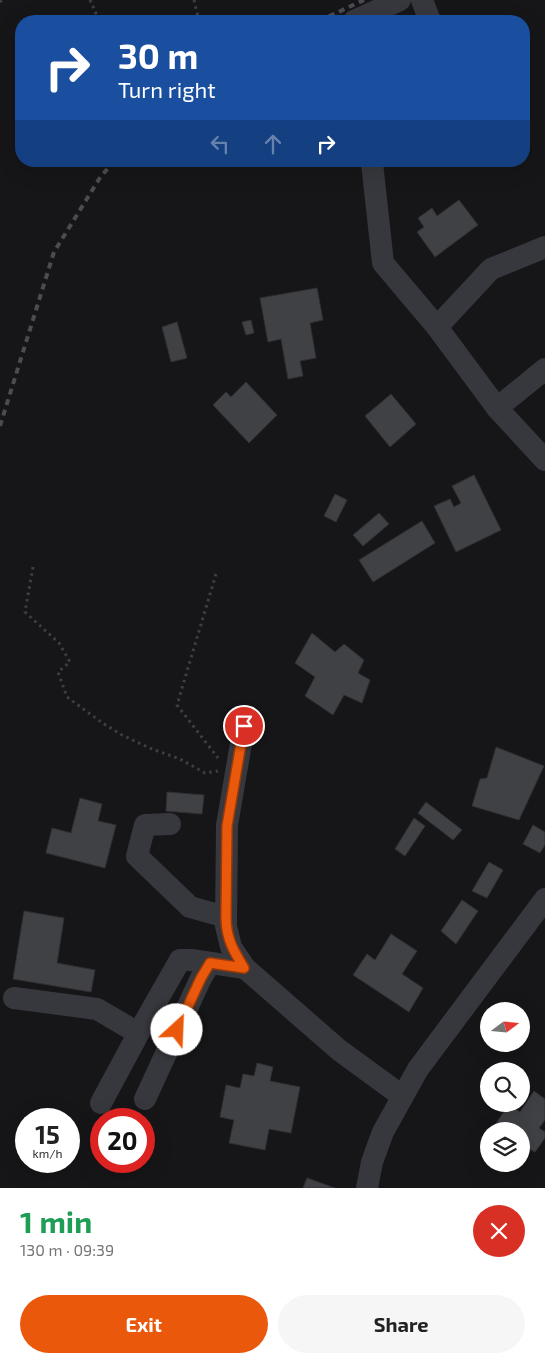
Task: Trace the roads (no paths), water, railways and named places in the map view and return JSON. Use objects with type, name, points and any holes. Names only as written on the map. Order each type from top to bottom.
[{"type":"street","points":[[367,15],[400,0]]},
{"type":"street","points":[[422,0],[428,15]]},
{"type":"street","points":[[372,167],[383,263],[497,408],[545,460]]},
{"type":"street","points":[[436,328],[491,269],[545,247]]},
{"type":"street","points":[[497,408],[545,369]]},
{"type":"street","points":[[244,726],[231,775],[227,826],[226,926],[231,947],[244,968],[339,1050],[402,1096]]},
{"type":"street","points":[[170,824],[145,825],[137,856],[190,907],[226,917]]},
{"type":"street","points":[[367,1188],[372,1162],[383,1132],[418,1070],[545,899]]},
{"type":"street","points":[[101,1102],[138,1032],[180,960],[244,968]]},
{"type":"street","points":[[145,1099],[201,978],[210,963]]},
{"type":"street","points":[[14,998],[96,1010],[138,1032]]},
{"type":"railway","points":[[332,15],[364,0]]},
{"type":"railway","points":[[0,426],[54,252],[101,176],[109,167]]}]
